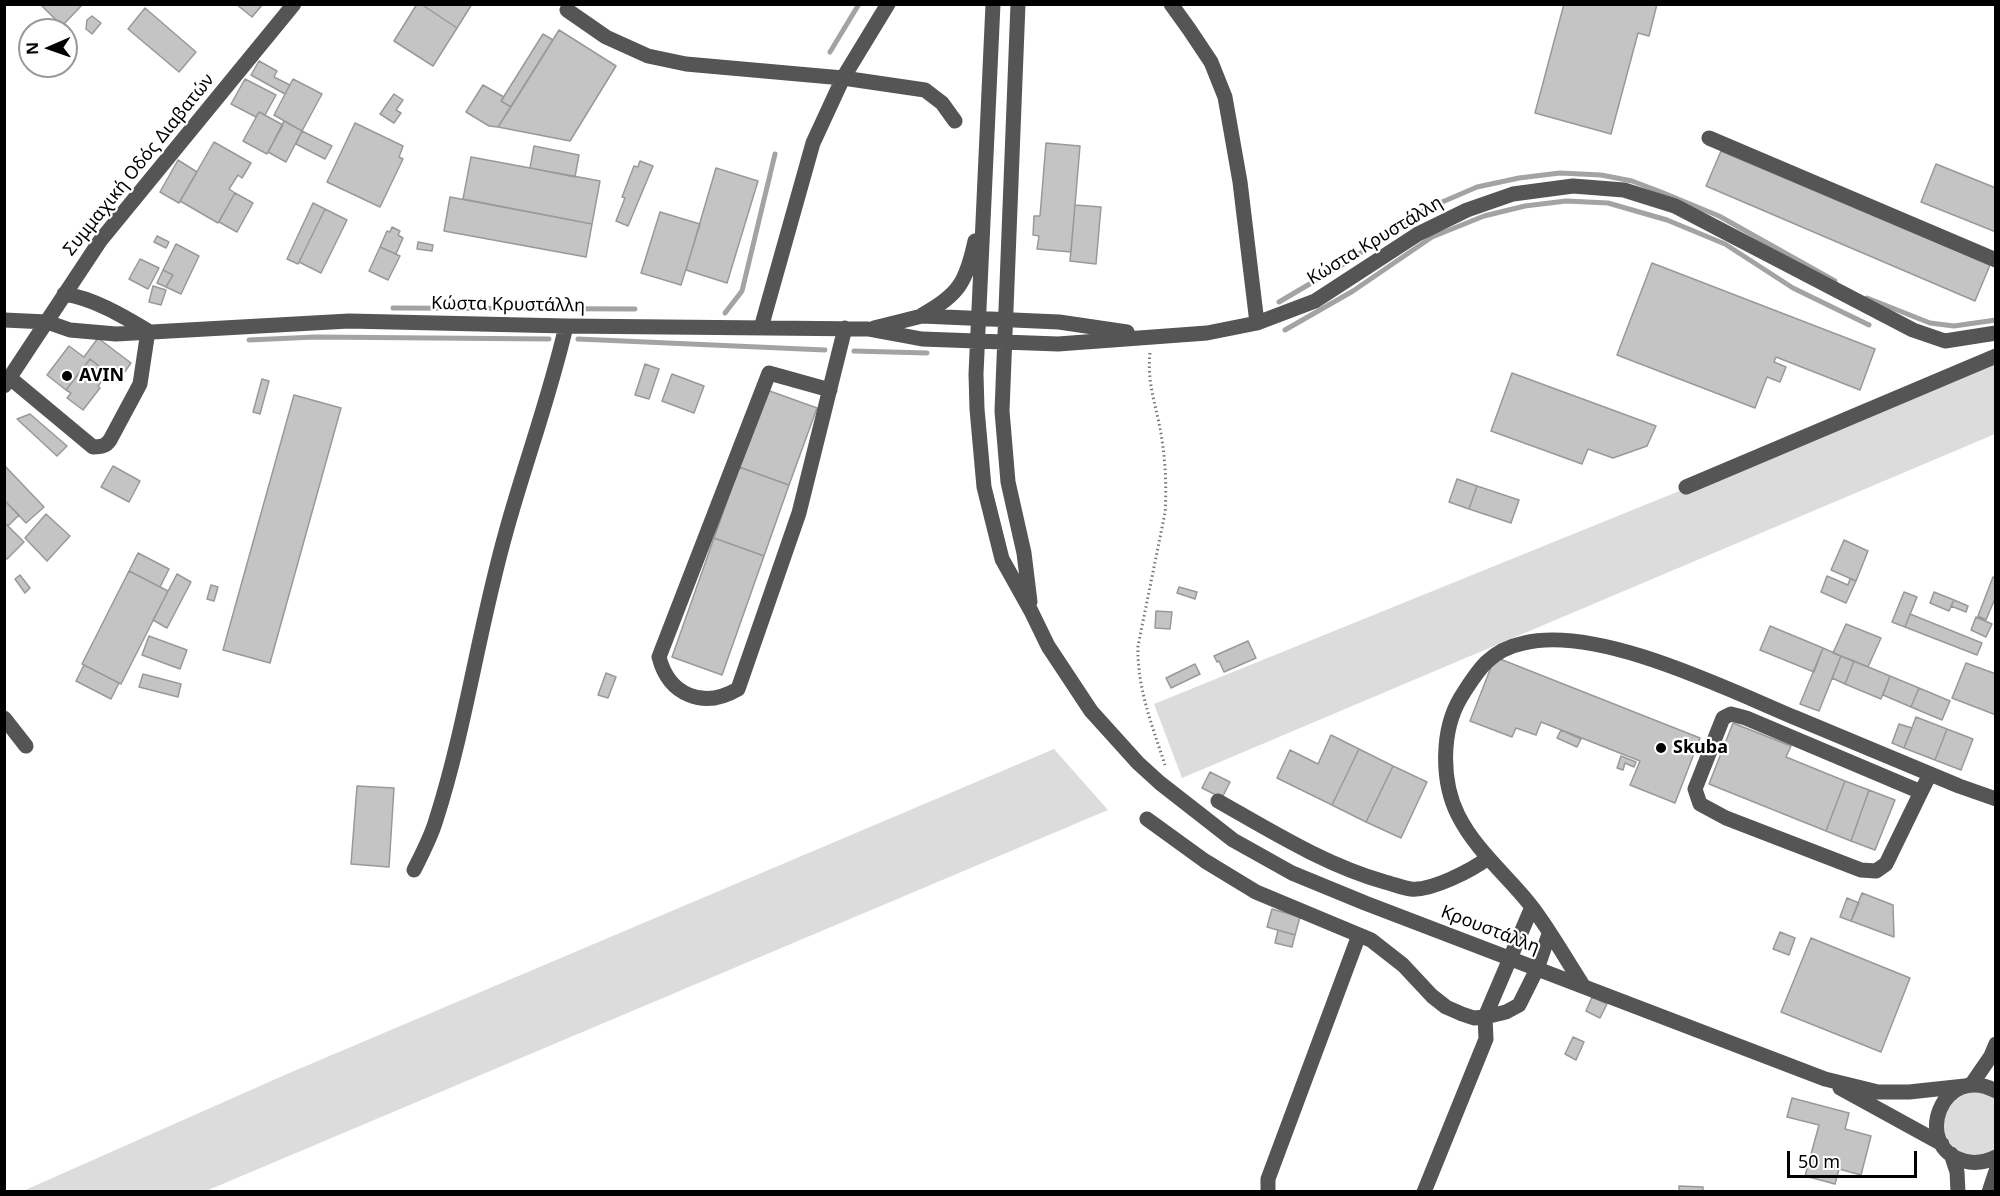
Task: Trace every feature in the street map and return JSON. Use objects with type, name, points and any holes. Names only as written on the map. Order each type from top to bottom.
[{"type":"street","name":"Συμμαχική Οδός Διαβατών","points":[[8,382],[64,294],[115,222],[294,4]]},
{"type":"street","points":[[761,328],[813,142],[843,78],[888,4]]},
{"type":"street","points":[[921,316],[943,304],[954,293],[965,278],[971,261],[985,197],[993,4]]},
{"type":"street","points":[[1018,4],[1002,411],[1008,482],[1024,553],[1031,611]]},
{"type":"street","points":[[1171,4],[1211,62],[1225,98],[1240,182],[1257,323]]},
{"type":"street","points":[[567,10],[606,37],[648,56],[686,64],[843,78],[925,90],[942,103],[955,121]]},
{"type":"street","points":[[1709,138],[1995,260]]},
{"type":"street","name":"Κώστα Κρυστάλλη","points":[[4,320],[47,322],[70,330],[116,334],[350,321],[566,326],[845,328],[868,329],[922,339],[1058,344],[1207,333],[1257,323],[1315,300],[1418,234],[1467,210],[1513,194],[1573,186],[1624,190],[1675,206],[1913,330],[1945,341],[1995,333]]},
{"type":"street","name":"Κρουστάλλη","points":[[985,197],[977,342],[977,409],[986,496],[1002,559],[1048,646],[1091,711],[1113,737],[1164,778],[1233,840],[1292,873],[1825,1079],[1878,1092],[1909,1092],[1968,1086]]},
{"type":"street","points":[[8,382],[93,447],[100,447],[110,440],[140,384],[148,331],[127,318],[79,296],[64,294]]},
{"type":"street","name":"Κώστα Κρυστάλλη","points":[[868,329],[921,316],[1059,322],[1154,336]]},
{"type":"street","points":[[414,870],[435,823],[457,749],[505,532],[554,378],[566,326]]},
{"type":"street","points":[[830,390],[770,373],[659,657],[662,668],[673,685],[691,696],[710,699],[738,689],[799,513],[830,390],[845,328]]},
{"type":"street","points":[[1686,487],[1995,356]]},
{"type":"street","points":[[1584,987],[1532,908],[1488,858],[1458,815],[1447,782],[1446,741],[1459,700],[1488,658],[1523,643],[1556,640],[1592,643],[1642,656],[1721,686],[1995,799]]},
{"type":"street","points":[[1921,792],[1746,718],[1731,714],[1723,718],[1695,789],[1700,804],[1726,818],[1861,870],[1876,871],[1886,864],[1930,774]]},
{"type":"street","points":[[4,718],[26,746]]},
{"type":"street","points":[[1218,801],[1299,846],[1352,871],[1413,889],[1430,886],[1465,872],[1488,858]]},
{"type":"street","points":[[1148,819],[1205,861],[1256,892],[1371,940],[1403,965],[1446,1008],[1474,1018],[1506,1012],[1519,1005],[1538,969],[1549,934]]},
{"type":"street","points":[[1424,1191],[1486,1039],[1485,1017],[1532,908]]},
{"type":"street","points":[[1268,1191],[1268,1179],[1359,935]]},
{"type":"street","points":[[1968,1086],[1991,1056],[1995,1044]]},
{"type":"street","name":"Κρουστάλλη","points":[[1825,1079],[1946,1149],[1960,1160],[1971,1163],[1995,1157]]},
{"type":"street","points":[[1958,1191],[1957,1172],[1937,1132],[1936,1119],[1940,1106],[1955,1090],[1968,1086],[1986,1086],[1995,1091]]},
{"type":"street","points":[[1989,1191],[1995,1171]]},
{"type":"path","points":[[1154,336],[1149,356],[1150,389],[1159,424],[1166,491],[1165,513],[1138,646],[1137,664],[1164,778]]},
{"type":"shaded area","points":[[1995,363],[1995,434],[1182,778],[1154,704]]},
{"type":"shaded area","points":[[1054,749],[1108,810],[206,1191],[23,1191],[287,1074]]},
{"type":"shaded area","points":[[1973,1091],[1996,1097],[1995,1151],[1978,1156],[1964,1154],[1953,1146],[1946,1136],[1944,1123],[1947,1110],[1957,1099]]},
{"type":"building","points":[[40,4],[83,4],[70,18],[54,18]]},
{"type":"building","points":[[236,4],[263,4],[252,17]]},
{"type":"building","points":[[417,4],[421,4],[457,28],[433,66],[394,41]]},
{"type":"building","points":[[421,4],[472,4],[457,28]]},
{"type":"building","points":[[1564,4],[1657,4],[1649,36],[1638,33],[1611,134],[1535,113]]},
{"type":"building","points":[[145,8],[196,52],[179,72],[128,29]]},
{"type":"building","points":[[92,16],[101,23],[92,34],[86,29],[87,20]]},
{"type":"building","points":[[559,30],[616,66],[570,141],[498,127]]},
{"type":"building","points":[[543,34],[553,40],[511,107],[501,101]]},
{"type":"building","points":[[259,61],[277,71],[274,77],[290,85],[285,94],[251,75]]},
{"type":"building","points":[[245,79],[276,95],[265,115],[259,112],[256,117],[231,104]]},
{"type":"building","points":[[293,79],[322,94],[302,131],[274,115]]},
{"type":"building","points":[[483,85],[504,97],[501,101],[511,107],[498,127],[489,126],[466,112]]},
{"type":"building","points":[[394,94],[403,100],[396,110],[401,113],[394,123],[380,114]]},
{"type":"building","points":[[259,112],[283,125],[267,154],[243,141]]},
{"type":"building","points":[[284,121],[302,131],[286,162],[268,152]]},
{"type":"building","points":[[355,123],[403,146],[399,157],[403,159],[380,207],[327,182]]},
{"type":"building","points":[[302,131],[332,146],[325,159],[296,144]]},
{"type":"building","points":[[214,142],[251,163],[242,178],[238,175],[229,189],[235,193],[218,223],[180,201]]},
{"type":"building","points":[[1046,143],[1080,146],[1071,252],[1037,249],[1039,236],[1033,235],[1034,216],[1040,216]]},
{"type":"building","points":[[534,146],[579,155],[575,177],[530,168]]},
{"type":"building","points":[[1721,151],[1990,265],[1975,301],[1706,186]]},
{"type":"building","points":[[471,157],[600,181],[592,224],[463,199]]},
{"type":"building","points":[[178,160],[197,172],[179,203],[160,192]]},
{"type":"building","points":[[640,161],[653,166],[628,226],[616,221],[634,166],[638,167]]},
{"type":"building","points":[[1936,164],[1996,188],[1996,232],[1921,202]]},
{"type":"building","points":[[716,168],[758,181],[727,283],[686,270]]},
{"type":"building","points":[[235,193],[253,203],[237,232],[219,222]]},
{"type":"building","points":[[450,197],[592,224],[586,257],[444,231]]},
{"type":"building","points":[[313,203],[325,209],[298,264],[287,259]]},
{"type":"building","points":[[1075,205],[1101,207],[1096,264],[1070,261]]},
{"type":"building","points":[[325,209],[347,220],[321,273],[299,262]]},
{"type":"building","points":[[660,212],[700,224],[681,285],[641,273]]},
{"type":"building","points":[[392,227],[400,231],[398,235],[403,238],[396,254],[380,247],[387,231],[390,232]]},
{"type":"building","points":[[157,236],[169,242],[166,248],[154,242]]},
{"type":"building","points":[[418,242],[433,245],[432,251],[417,249]]},
{"type":"building","points":[[176,244],[199,256],[181,294],[166,287],[173,275],[163,270]]},
{"type":"building","points":[[380,247],[400,256],[388,280],[369,271]]},
{"type":"building","points":[[140,259],[159,268],[148,289],[129,279]]},
{"type":"building","points":[[1652,263],[1875,349],[1860,390],[1776,357],[1774,362],[1786,367],[1780,382],[1767,377],[1755,408],[1617,355]]},
{"type":"building","points":[[163,270],[173,275],[166,287],[157,283]]},
{"type":"building","points":[[153,286],[166,290],[161,305],[149,302]]},
{"type":"building","points":[[98,338],[131,363],[118,381],[90,359],[66,390],[47,375],[69,346],[84,357]]},
{"type":"building","points":[[90,359],[108,373],[83,410],[67,398],[71,393],[66,390]]},
{"type":"building","points":[[645,364],[659,369],[649,399],[635,395]]},
{"type":"building","points":[[1512,373],[1656,426],[1647,446],[1613,458],[1588,449],[1582,464],[1491,431]]},
{"type":"building","points":[[672,374],[704,386],[694,413],[662,401]]},
{"type":"building","points":[[262,379],[269,381],[260,414],[253,412]]},
{"type":"building","points":[[767,390],[817,408],[789,485],[739,467]]},
{"type":"building","points":[[294,395],[341,408],[270,663],[223,650]]},
{"type":"building","points":[[30,414],[67,446],[57,456],[17,419]]},
{"type":"building","points":[[4,465],[44,507],[26,523],[4,500]]},
{"type":"building","points":[[113,466],[140,481],[129,502],[101,487]]},
{"type":"building","points":[[739,467],[789,485],[764,556],[714,538]]},
{"type":"building","points":[[1457,479],[1477,486],[1469,509],[1449,502]]},
{"type":"building","points":[[1477,486],[1519,500],[1511,523],[1469,509]]},
{"type":"building","points":[[4,500],[19,515],[8,526],[4,522]]},
{"type":"building","points":[[46,514],[70,536],[47,561],[25,538]]},
{"type":"building","points":[[4,522],[24,542],[7,559],[4,556]]},
{"type":"building","points":[[714,538],[764,556],[722,675],[672,657]]},
{"type":"building","points":[[1844,540],[1868,551],[1856,581],[1831,570]]},
{"type":"building","points":[[138,553],[169,569],[160,587],[129,571]]},
{"type":"building","points":[[129,571],[168,591],[121,684],[82,664]]},
{"type":"building","points":[[177,574],[191,582],[167,628],[153,620]]},
{"type":"building","points":[[20,575],[30,588],[25,593],[15,579]]},
{"type":"building","points":[[1827,576],[1848,585],[1850,579],[1856,581],[1846,603],[1821,592]]},
{"type":"building","points":[[1993,577],[1996,578],[1996,596],[1986,620],[1978,616]]},
{"type":"building","points":[[211,585],[218,587],[214,601],[207,599]]},
{"type":"building","points":[[1179,587],[1197,592],[1195,599],[1177,593]]},
{"type":"building","points":[[1904,592],[1917,597],[1905,627],[1892,622]]},
{"type":"building","points":[[1934,592],[1954,600],[1949,611],[1930,603]]},
{"type":"building","points":[[1954,600],[1968,606],[1966,612],[1951,606]]},
{"type":"building","points":[[1156,611],[1172,612],[1170,629],[1155,628]]},
{"type":"building","points":[[1910,614],[1982,643],[1977,655],[1905,627]]},
{"type":"building","points":[[1976,617],[1992,624],[1986,637],[1971,630]]},
{"type":"building","points":[[1846,624],[1881,638],[1868,667],[1833,653]]},
{"type":"building","points":[[1770,626],[1823,648],[1814,672],[1760,650]]},
{"type":"building","points":[[149,636],[187,650],[180,669],[142,655]]},
{"type":"building","points":[[1248,641],[1256,658],[1224,672],[1214,656]]},
{"type":"building","points":[[1823,648],[1841,656],[1819,711],[1800,704]]},
{"type":"building","points":[[1841,656],[1854,661],[1845,684],[1832,678]]},
{"type":"building","points":[[1495,657],[1700,738],[1675,803],[1630,785],[1640,761],[1541,722],[1536,735],[1516,728],[1512,737],[1470,721]]},
{"type":"building","points":[[1854,661],[1890,676],[1881,699],[1845,684]]},
{"type":"building","points":[[1966,663],[1996,674],[1996,715],[1952,698]]},
{"type":"building","points":[[1195,664],[1200,674],[1171,688],[1166,678]]},
{"type":"building","points":[[84,665],[119,683],[111,699],[76,681]]},
{"type":"building","points":[[606,673],[616,677],[608,698],[598,695]]},
{"type":"building","points":[[143,674],[181,684],[178,697],[139,687]]},
{"type":"building","points":[[1890,676],[1919,688],[1911,707],[1883,695]]},
{"type":"building","points":[[1919,688],[1950,701],[1942,720],[1911,707]]},
{"type":"building","points":[[1916,717],[1947,729],[1935,760],[1904,748]]},
{"type":"building","points":[[1733,723],[1791,746],[1786,757],[1845,781],[1826,831],[1709,784]]},
{"type":"building","points":[[1899,724],[1912,728],[1904,748],[1892,743]]},
{"type":"building","points":[[1947,729],[1973,739],[1961,770],[1935,760]]},
{"type":"building","points":[[1561,730],[1581,739],[1577,747],[1557,738]]},
{"type":"building","points":[[1331,735],[1359,749],[1332,805],[1277,778],[1290,750],[1318,764]]},
{"type":"building","points":[[1359,749],[1393,766],[1366,822],[1332,805]]},
{"type":"building","points":[[1621,756],[1636,762],[1634,767],[1625,763],[1623,770],[1617,768]]},
{"type":"building","points":[[1393,766],[1427,782],[1401,838],[1366,822]]},
{"type":"building","points":[[1210,772],[1230,782],[1222,798],[1202,788]]},
{"type":"building","points":[[1845,781],[1869,790],[1851,841],[1826,831]]},
{"type":"building","points":[[357,786],[394,788],[389,867],[351,864]]},
{"type":"building","points":[[1869,790],[1895,800],[1875,850],[1851,841]]},
{"type":"building","points":[[1862,893],[1893,905],[1894,937],[1851,921]]},
{"type":"building","points":[[1847,898],[1859,903],[1851,921],[1840,917]]},
{"type":"building","points":[[1272,909],[1300,917],[1295,935],[1267,927]]},
{"type":"building","points":[[1278,930],[1295,935],[1292,947],[1275,943]]},
{"type":"building","points":[[1780,932],[1795,938],[1789,955],[1773,949]]},
{"type":"building","points":[[1811,938],[1910,978],[1881,1052],[1781,1012]]},
{"type":"building","points":[[1592,997],[1607,1004],[1600,1018],[1586,1011]]},
{"type":"building","points":[[1573,1037],[1584,1042],[1576,1060],[1565,1054]]},
{"type":"building","points":[[1792,1098],[1849,1113],[1845,1129],[1871,1136],[1861,1175],[1839,1169],[1835,1184],[1805,1176],[1819,1125],[1787,1117]]},
{"type":"building","points":[[1679,1186],[1703,1187],[1703,1192],[1679,1192]]},
{"type":"waterway","points":[[830,52],[859,4]]},
{"type":"waterway","points":[[725,313],[742,291],[775,154]]},
{"type":"waterway","points":[[1279,302],[1347,262],[1426,209],[1477,187],[1519,178],[1560,173],[1601,175],[1632,181],[1661,192],[1719,216],[1835,281]]},
{"type":"waterway","points":[[1285,330],[1353,291],[1432,237],[1484,216],[1525,206],[1566,201],[1608,203],[1667,220],[1725,244],[1793,288],[1869,325]]},
{"type":"waterway","points":[[1867,298],[1930,323],[1954,326],[1996,320]]},
{"type":"waterway","points":[[393,308],[635,309]]},
{"type":"waterway","points":[[249,340],[315,337],[549,339]]},
{"type":"waterway","points":[[578,339],[825,350]]},
{"type":"waterway","points":[[854,351],[927,353]]},
{"type":"place","name":"AVIN","points":[[67,376]]},
{"type":"place","name":"Skuba","points":[[1661,748]]}]
